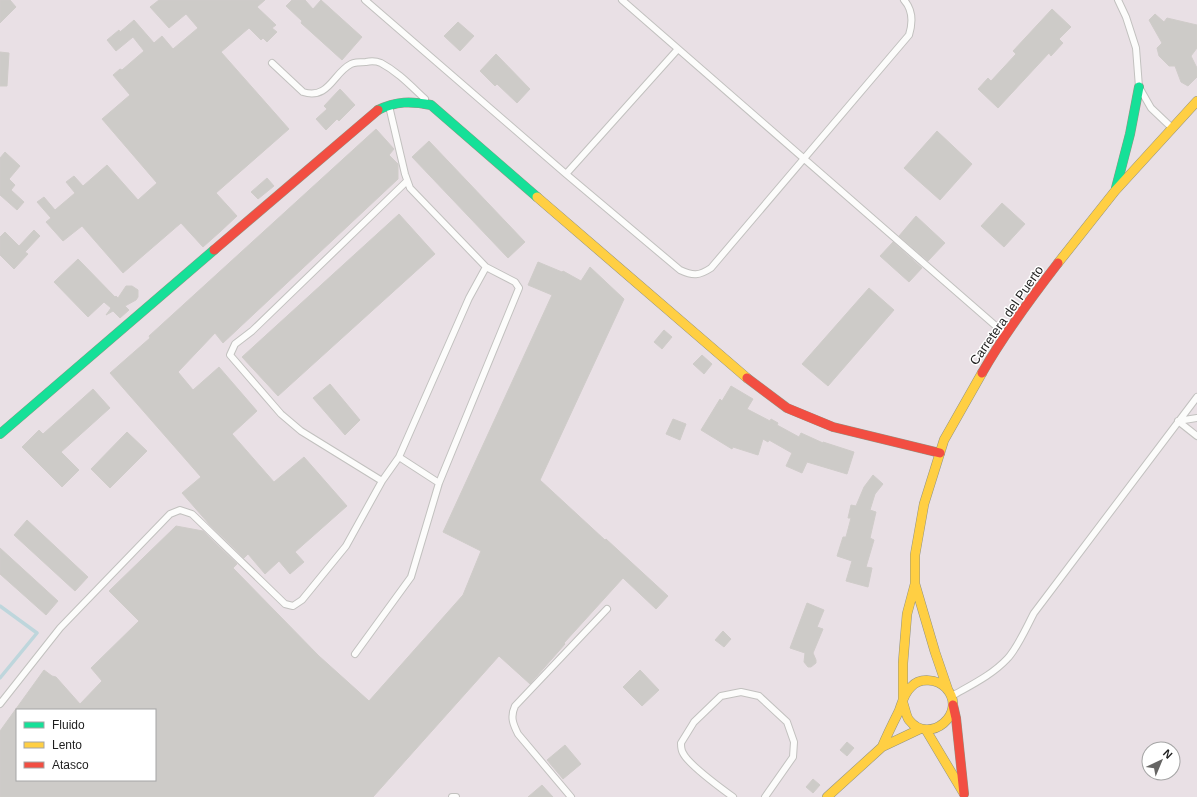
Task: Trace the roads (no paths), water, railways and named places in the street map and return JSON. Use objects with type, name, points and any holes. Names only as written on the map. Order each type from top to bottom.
[{"type":"main road","points":[[1115,191],[1130,134],[1139,87]]},
{"type":"main road","name":"Carretera del Puerto","points":[[903,702],[903,663],[907,614],[915,584],[915,555],[923,512],[944,440],[991,357],[1038,290],[1115,191],[1197,100]]},
{"type":"main road","points":[[0,434],[375,112],[389,105],[414,101],[431,105],[759,388],[782,405],[833,427],[940,453]]},
{"type":"main road","name":"Carretera del Puerto","points":[[915,584],[935,652],[951,697],[956,718],[965,796]]},
{"type":"main road","points":[[827,797],[882,747],[923,730],[936,729],[945,723],[951,714],[951,697],[940,684],[931,680],[922,681],[913,685],[906,692],[903,702],[882,747]]},
{"type":"main road","points":[[903,702],[904,714],[910,724],[923,730]]},
{"type":"main road","name":"Carretera del Puerto","points":[[923,730],[965,796]]},
{"type":"lane","points":[[364,0],[680,270],[691,275],[703,273],[711,268],[909,35],[912,25],[911,13],[904,0]]},
{"type":"lane","points":[[622,0],[1006,335]]},
{"type":"lane","points":[[1118,0],[1126,17],[1136,48],[1139,87],[1151,108],[1172,128]]},
{"type":"lane","points":[[566,174],[678,49]]},
{"type":"lane","points":[[272,63],[303,92],[309,94],[322,91],[327,88],[348,66],[353,63],[372,61],[380,63],[404,79],[431,105]]},
{"type":"lane","points":[[355,654],[411,577],[439,483],[520,288],[515,282],[486,267],[410,188],[389,105]]},
{"type":"lane","points":[[382,481],[301,431],[282,414],[230,355],[235,344],[252,331],[407,181]]},
{"type":"lane","points":[[0,704],[60,628],[170,514],[180,510],[192,514],[285,604],[293,606],[302,600],[346,546],[382,481],[399,457],[469,298],[486,267]]},
{"type":"lane","points":[[951,697],[990,674],[1008,658],[1034,612],[1197,397]]},
{"type":"lane","points":[[1178,422],[1197,418]]},
{"type":"lane","points":[[1178,422],[1197,436]]},
{"type":"lane","points":[[399,457],[439,483]]},
{"type":"lane","points":[[571,797],[518,734],[513,723],[512,714],[515,706],[606,609]]},
{"type":"lane","points":[[733,797],[688,759],[682,752],[681,743],[694,722],[721,696],[741,692],[759,696],[787,722],[794,742],[793,757],[765,797]]},
{"type":"waterway","points":[[0,606],[37,633],[0,678]]}]
